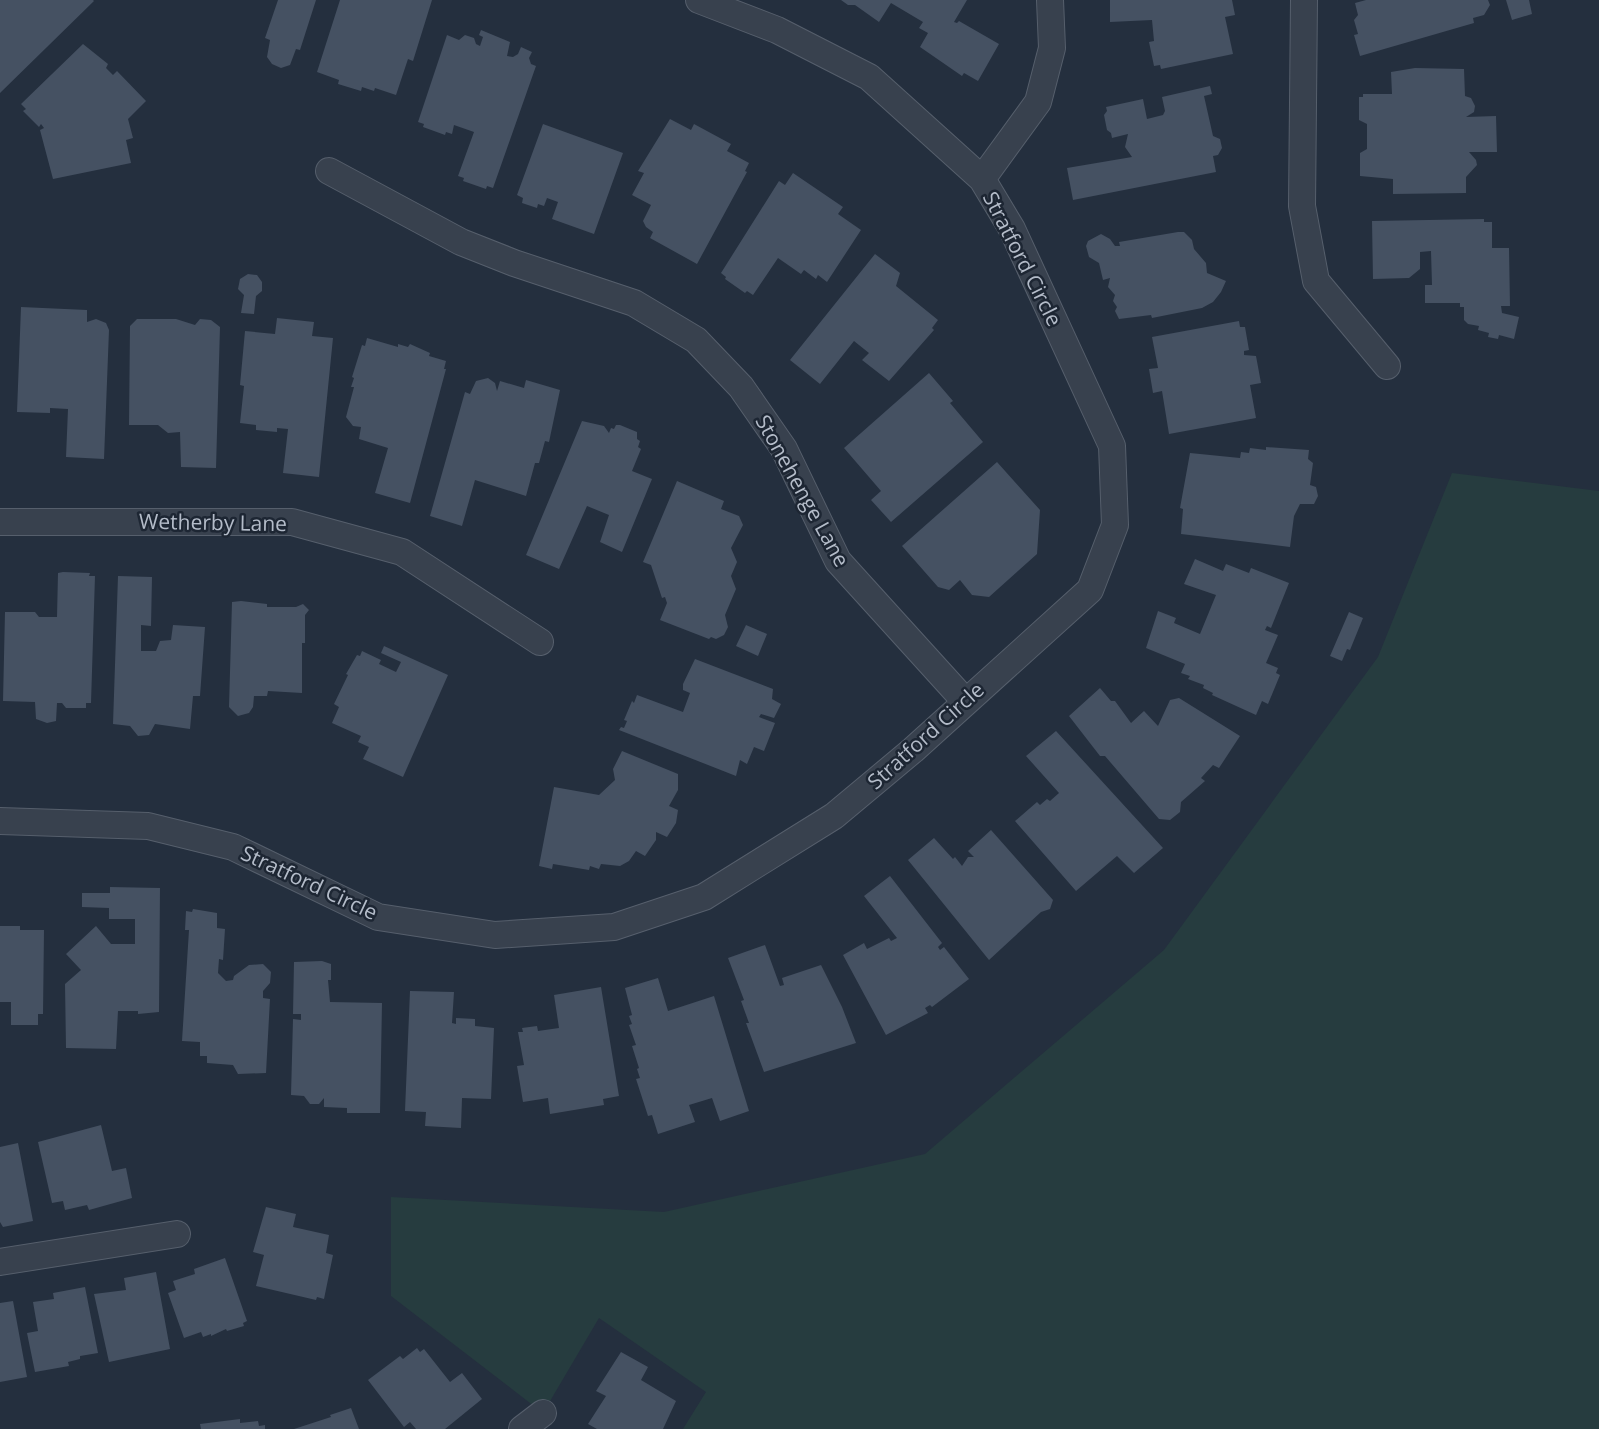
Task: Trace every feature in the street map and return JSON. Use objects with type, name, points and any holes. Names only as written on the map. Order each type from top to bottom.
[{"type":"street","name":"Stratford Circle","points":[[0,821],[148,826],[233,847],[378,917],[495,935],[614,927],[704,897],[834,816],[913,750],[964,701],[1090,590],[1114,525],[1112,446],[1012,229],[982,179],[868,77],[777,30],[699,0]]},
{"type":"street","points":[[982,179],[1038,102],[1052,48],[1050,0]]},
{"type":"street","points":[[1304,0],[1302,206],[1316,281],[1387,366]]},
{"type":"street","name":"Stonehenge Lane","points":[[329,171],[461,242],[513,263],[634,303],[696,340],[741,387],[784,449],[838,561],[964,701]]},
{"type":"street","name":"Wetherby Lane","points":[[0,522],[291,522],[402,552],[540,642]]},
{"type":"street","points":[[0,1262],[177,1234]]},
{"type":"street","points":[[522,1429],[543,1413]]},
{"type":"green space","points":[[1452,473],[1599,491],[1599,1429],[683,1429],[706,1392],[599,1318],[543,1413],[391,1296],[391,1197],[664,1212],[925,1154],[1164,950],[1378,657]]},
{"type":"building","points":[[0,0],[93,0],[94,1],[0,93]]},
{"type":"building","points":[[278,0],[316,0],[300,50],[296,49],[290,65],[281,68],[272,64],[267,57],[270,40],[265,38]]},
{"type":"building","points":[[340,0],[432,0],[413,61],[408,59],[396,95],[375,88],[374,91],[362,87],[361,91],[338,84],[339,80],[317,72]]},
{"type":"building","points":[[841,0],[967,0],[954,22],[959,21],[999,44],[978,81],[964,73],[962,76],[920,47],[928,33],[919,28],[923,22],[891,3],[879,22],[855,5],[848,5]]},
{"type":"building","points":[[1110,0],[1232,0],[1235,15],[1225,17],[1233,54],[1161,69],[1160,65],[1154,66],[1149,42],[1154,41],[1152,20],[1110,22]]},
{"type":"building","points":[[1366,0],[1488,0],[1490,5],[1484,15],[1473,18],[1474,23],[1360,56],[1354,35],[1358,34],[1354,20],[1358,15],[1355,3]]},
{"type":"building","points":[[1506,0],[1529,0],[1532,14],[1512,20]]},
{"type":"building","points":[[481,30],[510,42],[507,56],[513,57],[518,54],[521,47],[532,52],[529,58],[531,64],[536,66],[493,188],[487,186],[486,189],[463,181],[464,178],[458,176],[474,132],[454,125],[452,134],[446,132],[445,135],[423,127],[424,124],[418,122],[447,35],[459,40],[465,35],[474,38],[476,44],[480,46],[483,37],[479,35]]},
{"type":"building","points":[[83,44],[108,64],[106,68],[113,75],[117,71],[146,101],[128,119],[133,138],[126,140],[131,163],[53,179],[40,130],[44,128],[41,124],[39,127],[23,111],[26,109],[21,104]]},
{"type":"building","points":[[1415,68],[1464,69],[1465,96],[1471,98],[1475,106],[1474,112],[1466,117],[1496,116],[1497,152],[1469,152],[1477,165],[1466,177],[1466,193],[1393,194],[1393,179],[1360,176],[1360,153],[1367,149],[1367,124],[1359,120],[1359,97],[1363,97],[1363,94],[1392,94],[1391,72]]},
{"type":"building","points":[[1210,86],[1212,94],[1204,96],[1213,136],[1220,139],[1222,148],[1218,155],[1213,156],[1216,172],[1073,200],[1067,168],[1132,157],[1125,147],[1128,134],[1112,138],[1111,133],[1107,130],[1104,115],[1107,111],[1106,107],[1143,99],[1147,119],[1163,115],[1165,111],[1162,97]]},
{"type":"building","points":[[670,119],[691,130],[694,124],[731,144],[727,151],[749,163],[745,171],[747,172],[697,264],[650,238],[653,232],[646,227],[643,221],[651,205],[632,195],[644,173],[638,171]]},
{"type":"building","points":[[543,124],[623,153],[594,234],[552,219],[558,202],[547,198],[544,206],[538,204],[537,208],[522,203],[523,198],[517,195]]},
{"type":"building","points":[[793,173],[843,207],[838,214],[861,230],[827,282],[818,275],[816,279],[804,270],[801,274],[778,258],[753,295],[747,291],[745,293],[725,279],[726,277],[721,273],[779,181],[785,185]]},
{"type":"building","points":[[1484,219],[1484,222],[1492,222],[1492,248],[1509,248],[1510,306],[1501,306],[1502,313],[1519,317],[1514,339],[1499,335],[1498,339],[1488,337],[1489,333],[1478,330],[1479,326],[1468,324],[1464,320],[1464,307],[1460,307],[1460,303],[1425,303],[1425,285],[1432,285],[1431,251],[1420,252],[1420,269],[1409,278],[1373,279],[1372,221]]},
{"type":"building","points":[[1184,232],[1192,240],[1194,249],[1206,263],[1207,273],[1226,281],[1221,292],[1213,302],[1202,308],[1152,318],[1151,315],[1119,319],[1115,311],[1117,307],[1113,301],[1115,295],[1108,287],[1110,278],[1103,280],[1099,263],[1089,257],[1086,246],[1088,241],[1101,234],[1110,239],[1115,246],[1120,246],[1119,242]]},
{"type":"building","points":[[875,254],[900,273],[896,286],[938,320],[932,328],[934,330],[889,381],[862,360],[869,353],[854,341],[820,384],[790,360]]},
{"type":"building","points":[[248,274],[257,275],[262,282],[262,291],[256,296],[254,314],[241,313],[244,295],[238,289],[240,279]]},
{"type":"building","points":[[21,307],[87,310],[87,322],[96,319],[106,323],[109,330],[104,459],[66,457],[68,409],[50,408],[50,413],[17,412]]},
{"type":"building","points":[[277,318],[314,322],[312,336],[333,338],[319,477],[283,473],[288,429],[277,428],[277,432],[256,430],[256,425],[240,423],[244,386],[240,385],[245,331],[275,334]]},
{"type":"building","points":[[137,319],[176,319],[195,325],[200,319],[211,320],[220,327],[216,468],[181,467],[180,432],[168,433],[158,425],[129,425],[130,326]]},
{"type":"building","points":[[1239,321],[1240,327],[1245,327],[1249,350],[1244,351],[1244,355],[1256,356],[1261,383],[1250,385],[1256,418],[1169,434],[1162,391],[1153,393],[1149,369],[1158,368],[1152,337]]},
{"type":"building","points":[[367,338],[398,347],[398,344],[408,347],[410,344],[430,353],[429,356],[446,361],[444,369],[446,369],[410,503],[375,493],[388,448],[359,439],[361,427],[353,426],[346,417],[354,387],[351,387],[354,378],[352,377],[362,345],[365,346]]},
{"type":"building","points":[[929,373],[953,401],[950,403],[983,442],[891,522],[871,500],[881,491],[844,448]]},
{"type":"building","points":[[488,378],[495,383],[497,391],[500,381],[524,388],[526,380],[560,390],[549,442],[545,441],[539,463],[535,463],[526,496],[475,480],[462,526],[430,516],[465,392],[470,394],[476,381]]},
{"type":"building","points":[[582,421],[604,426],[609,433],[616,425],[637,432],[637,439],[640,441],[638,447],[641,449],[632,471],[652,479],[622,552],[600,542],[609,515],[587,506],[559,569],[526,555]]},
{"type":"building","points":[[1266,447],[1309,450],[1308,459],[1313,463],[1310,485],[1316,487],[1318,496],[1314,504],[1300,504],[1294,516],[1290,547],[1181,534],[1183,509],[1180,508],[1190,453],[1240,458],[1241,452],[1249,453],[1250,448],[1266,450]]},
{"type":"building","points":[[997,462],[1040,510],[1037,554],[989,597],[972,595],[960,580],[949,590],[938,587],[902,546]]},
{"type":"building","points":[[677,481],[724,501],[721,509],[739,516],[743,525],[731,548],[737,562],[731,576],[736,589],[725,615],[728,627],[724,635],[716,639],[711,637],[709,639],[660,620],[667,603],[665,597],[662,598],[651,565],[643,562]]},
{"type":"building","points":[[1195,559],[1223,571],[1226,564],[1249,573],[1251,568],[1289,583],[1271,628],[1267,626],[1265,630],[1278,635],[1266,663],[1278,668],[1276,673],[1280,675],[1268,704],[1262,701],[1256,715],[1212,695],[1213,693],[1203,688],[1204,685],[1188,679],[1190,676],[1181,673],[1185,664],[1146,648],[1158,611],[1176,618],[1174,623],[1200,634],[1216,595],[1184,584]]},
{"type":"building","points":[[58,573],[90,573],[89,576],[95,576],[91,703],[86,703],[86,708],[66,708],[62,703],[57,703],[56,721],[47,723],[36,719],[35,702],[3,701],[5,612],[35,612],[39,617],[57,617]]},
{"type":"building","points":[[118,576],[152,577],[151,626],[141,625],[141,651],[156,651],[160,641],[171,640],[173,625],[205,627],[200,696],[193,696],[190,729],[155,724],[149,735],[138,736],[130,726],[113,724]]},
{"type":"building","points":[[232,602],[267,604],[267,607],[296,607],[303,604],[309,610],[305,615],[305,643],[302,643],[302,693],[268,691],[267,696],[254,696],[253,707],[249,713],[238,716],[229,707]]},
{"type":"building","points":[[1349,612],[1363,618],[1350,650],[1347,649],[1342,661],[1330,656]]},
{"type":"building","points":[[746,625],[767,634],[758,656],[736,646]]},
{"type":"building","points":[[384,646],[448,675],[403,777],[363,759],[369,747],[358,742],[361,736],[332,723],[339,707],[334,704],[348,675],[346,674],[357,655],[360,656],[362,651],[381,660],[379,664],[396,672],[401,662],[381,653]]},
{"type":"building","points":[[695,659],[773,689],[772,699],[781,704],[774,718],[761,714],[759,717],[775,723],[764,751],[754,747],[747,764],[740,760],[736,776],[619,730],[621,727],[624,728],[627,721],[624,720],[637,695],[683,712],[690,693],[683,690],[683,684]]},
{"type":"building","points":[[1100,688],[1111,701],[1115,701],[1131,723],[1144,711],[1158,726],[1170,700],[1179,698],[1240,736],[1219,768],[1213,765],[1201,778],[1205,781],[1181,802],[1180,812],[1170,820],[1159,819],[1105,756],[1100,756],[1069,716]]},
{"type":"building","points":[[1056,731],[1163,848],[1134,873],[1117,856],[1076,891],[1015,821],[1037,802],[1040,805],[1047,799],[1050,801],[1059,793],[1026,756]]},
{"type":"building","points":[[622,751],[678,774],[678,790],[669,806],[678,810],[676,823],[667,837],[656,832],[656,840],[645,856],[636,851],[629,861],[620,866],[601,864],[599,869],[590,866],[589,870],[553,864],[552,869],[539,866],[554,787],[599,795],[615,780],[613,769]]},
{"type":"building","points":[[991,830],[1053,900],[1050,909],[1041,912],[989,960],[908,860],[934,838],[962,866],[968,857],[974,857],[968,851]]},
{"type":"building","points":[[890,876],[942,943],[938,947],[940,950],[944,947],[969,979],[932,1007],[930,1005],[925,1008],[928,1013],[886,1035],[843,955],[864,943],[867,949],[889,938],[891,941],[897,938],[864,896]]},
{"type":"building","points":[[110,887],[160,888],[159,1012],[138,1014],[138,1011],[118,1011],[116,1049],[66,1048],[65,984],[81,970],[66,954],[96,926],[111,944],[135,944],[135,919],[109,919],[109,908],[82,907],[82,893],[110,893]]},
{"type":"building","points":[[193,909],[217,913],[217,928],[225,929],[223,960],[219,959],[218,973],[226,981],[233,980],[234,976],[249,965],[263,964],[271,972],[270,983],[263,991],[263,998],[270,999],[266,1073],[238,1074],[233,1065],[207,1063],[207,1056],[200,1056],[200,1042],[182,1041],[189,930],[185,930],[186,911],[192,912]]},
{"type":"building","points":[[0,926],[20,926],[20,930],[44,930],[43,1014],[38,1014],[38,1025],[11,1025],[11,1002],[0,1002]]},
{"type":"building","points":[[765,945],[780,986],[784,985],[782,978],[821,965],[842,1007],[856,1043],[764,1072],[746,1023],[749,1023],[741,1001],[744,1000],[728,958]]},
{"type":"building","points":[[322,961],[331,964],[331,980],[328,980],[330,1002],[382,1003],[380,1113],[347,1113],[347,1108],[324,1107],[324,1098],[319,1104],[310,1104],[304,1096],[291,1095],[293,1019],[301,1020],[301,1014],[293,1014],[294,962]]},
{"type":"building","points":[[658,978],[668,1011],[714,996],[749,1111],[720,1121],[712,1098],[689,1105],[695,1122],[658,1134],[652,1115],[648,1116],[636,1079],[640,1078],[637,1069],[639,1068],[632,1046],[636,1045],[629,1025],[632,1024],[629,1016],[632,1015],[625,988]]},
{"type":"building","points":[[601,987],[619,1096],[603,1099],[604,1105],[550,1114],[548,1098],[523,1102],[517,1066],[524,1065],[518,1032],[523,1032],[522,1028],[537,1026],[538,1031],[559,1028],[554,995]]},
{"type":"building","points":[[410,991],[454,992],[452,1023],[456,1024],[456,1018],[475,1019],[475,1026],[494,1028],[491,1099],[462,1098],[461,1128],[425,1126],[426,1112],[405,1111]]},
{"type":"building","points":[[101,1125],[112,1171],[126,1168],[132,1198],[89,1210],[87,1205],[65,1210],[63,1201],[52,1203],[38,1142]]},
{"type":"building","points":[[18,1143],[33,1221],[3,1227],[0,1222],[0,1147]]},
{"type":"building","points":[[266,1207],[296,1214],[293,1227],[329,1235],[326,1253],[333,1255],[324,1299],[317,1297],[316,1300],[256,1286],[264,1255],[253,1252]]},
{"type":"building","points":[[225,1258],[247,1321],[243,1323],[244,1326],[227,1331],[226,1329],[211,1336],[211,1334],[203,1337],[201,1332],[184,1338],[168,1293],[176,1290],[173,1281],[195,1274],[194,1269]]},
{"type":"building","points":[[156,1272],[170,1349],[109,1362],[94,1294],[126,1290],[124,1278]]},
{"type":"building","points":[[85,1287],[98,1353],[80,1356],[80,1359],[68,1362],[69,1366],[35,1372],[27,1333],[38,1331],[33,1302],[54,1299],[53,1293]]},
{"type":"building","points":[[13,1301],[27,1377],[0,1382],[0,1303]]},
{"type":"building","points":[[417,1348],[420,1352],[424,1349],[450,1382],[462,1373],[482,1399],[445,1429],[416,1429],[410,1422],[404,1427],[368,1380],[400,1356],[403,1359]]},
{"type":"building","points":[[621,1352],[648,1367],[641,1380],[676,1401],[663,1429],[597,1429],[588,1424],[606,1396],[596,1391]]},
{"type":"building","points":[[351,1408],[359,1429],[294,1429],[331,1417],[330,1415]]},
{"type":"building","points":[[240,1419],[240,1423],[258,1421],[259,1426],[265,1425],[265,1429],[201,1429],[200,1424]]}]
